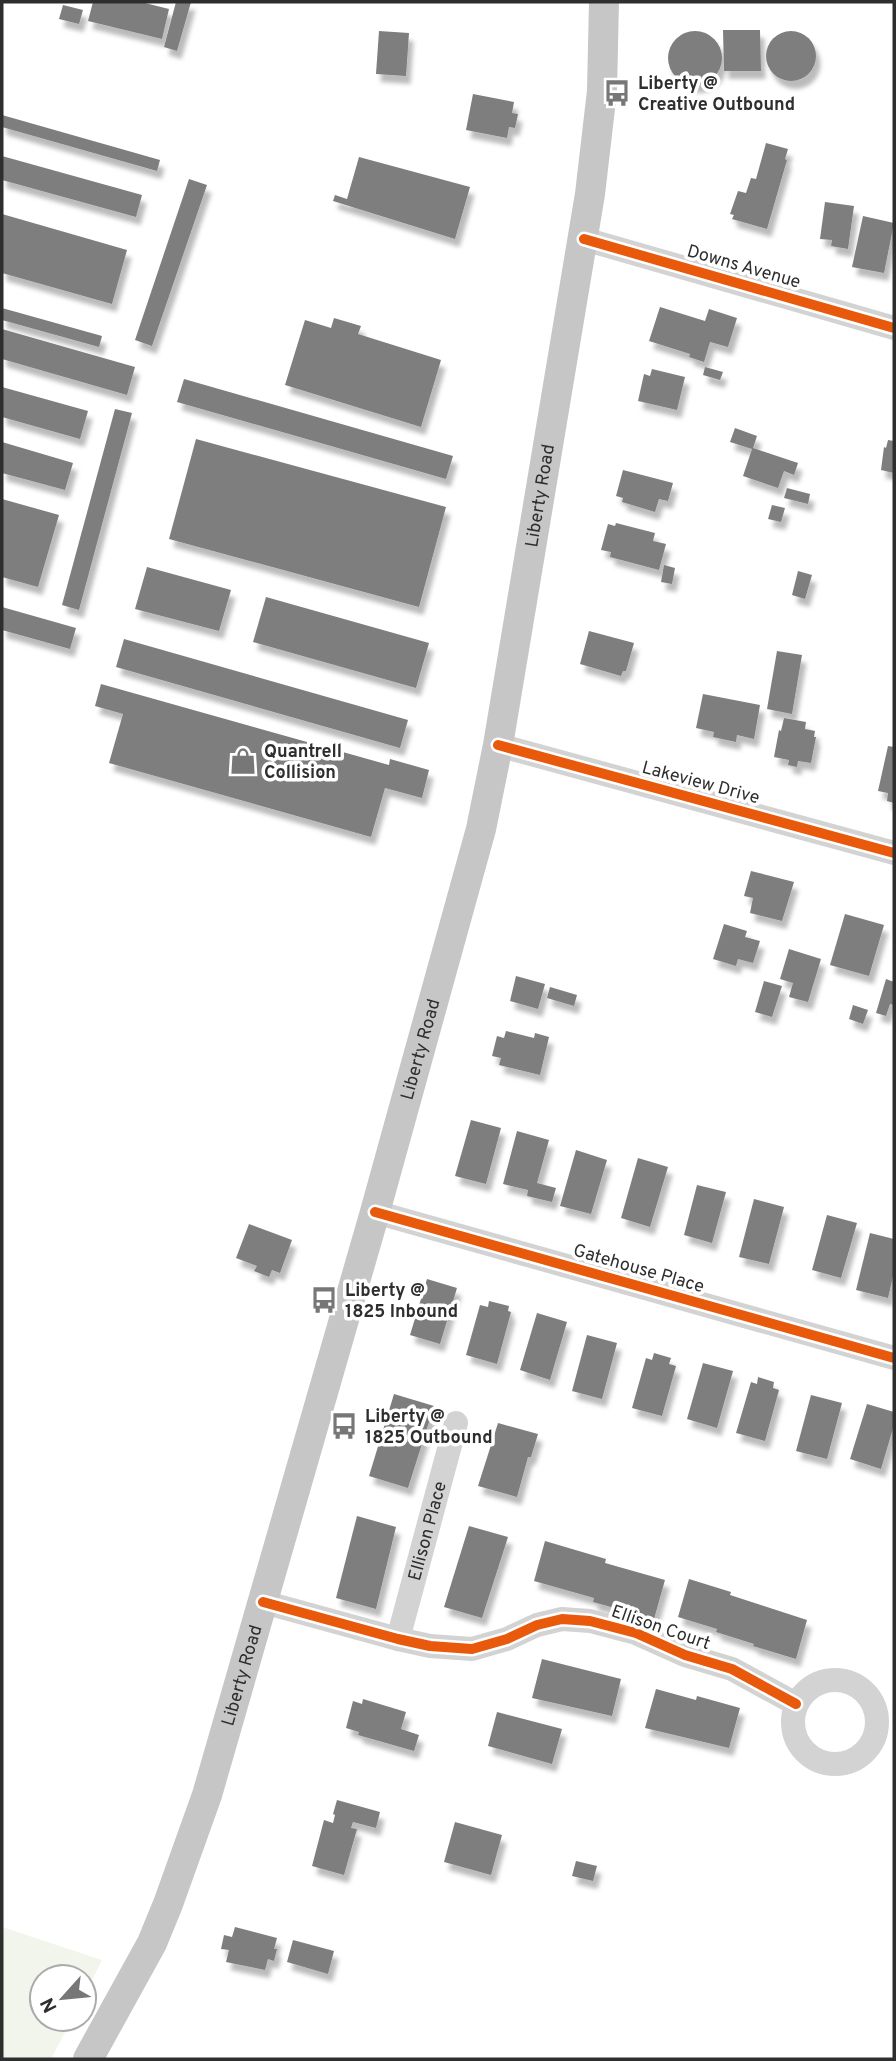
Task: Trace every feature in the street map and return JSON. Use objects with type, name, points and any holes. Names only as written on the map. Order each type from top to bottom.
[{"type":"main road","name":"Liberty Road","points":[[88,2059],[146,1954],[168,1904],[209,1786],[375,1212],[481,829],[498,745],[584,239],[602,91],[604,2]]},
{"type":"street","name":"Downs Avenue","points":[[584,239],[894,328]]},
{"type":"street","name":"Lakeview Drive","points":[[498,745],[894,853]]},
{"type":"street","name":"Gatehouse Place","points":[[375,1212],[894,1358]]},
{"type":"street","name":"Ellison Place","points":[[398,1639],[456,1423]]},
{"type":"street","name":"Ellison Court","points":[[263,1602],[398,1639],[430,1646],[472,1649],[507,1639],[537,1625],[562,1619],[590,1621],[636,1633],[685,1655],[732,1669],[796,1704]]},
{"type":"shaded area","points":[[2,1927],[102,1960],[98,1968],[98,1963],[28,1963],[28,2033],[65,2033],[51,2059],[2,2059]]},
{"type":"building","points":[[93,2],[141,2],[169,9],[162,39],[88,21]]},
{"type":"building","points":[[176,2],[191,2],[177,51],[164,47]]},
{"type":"building","points":[[63,5],[83,10],[79,24],[59,19]]},
{"type":"building","points":[[723,30],[760,30],[761,71],[724,71]]},
{"type":"building","points":[[379,31],[409,33],[406,76],[376,74]]},
{"type":"building","points":[[695,31],[714,39],[722,58],[714,77],[695,85],[676,77],[668,58],[676,39]]},
{"type":"building","points":[[791,31],[809,38],[816,56],[809,74],[791,81],[773,74],[766,56],[773,38]]},
{"type":"building","points":[[473,94],[514,102],[512,113],[518,114],[515,128],[509,127],[507,138],[466,130]]},
{"type":"building","points":[[2,115],[160,160],[157,171],[2,127]]},
{"type":"building","points":[[766,143],[788,149],[767,229],[732,219],[734,215],[730,214],[738,191],[746,193],[751,178],[756,179]]},
{"type":"building","points":[[2,156],[142,195],[136,217],[2,180]]},
{"type":"building","points":[[359,157],[470,187],[455,239],[333,201],[335,195],[347,199]]},
{"type":"building","points":[[189,179],[207,185],[152,346],[135,340]]},
{"type":"building","points":[[825,202],[854,206],[848,249],[831,246],[832,240],[820,239]]},
{"type":"building","points":[[2,214],[127,250],[112,304],[2,273]]},
{"type":"building","points":[[863,216],[894,223],[884,273],[852,267]]},
{"type":"building","points":[[660,307],[705,321],[709,309],[737,318],[728,347],[710,342],[704,362],[689,357],[690,354],[649,341]]},
{"type":"building","points":[[2,308],[102,336],[99,347],[2,320]]},
{"type":"building","points":[[334,318],[361,326],[358,334],[441,360],[421,427],[285,385],[305,320],[331,328]]},
{"type":"building","points":[[2,329],[135,367],[127,395],[2,359]]},
{"type":"building","points":[[705,367],[723,372],[720,380],[703,375]]},
{"type":"building","points":[[652,369],[685,377],[677,410],[638,401],[644,374],[650,376]]},
{"type":"building","points":[[184,379],[453,456],[446,479],[177,402]]},
{"type":"building","points":[[2,387],[88,411],[80,439],[2,417]]},
{"type":"building","points":[[115,409],[132,413],[79,610],[62,605]]},
{"type":"building","points":[[735,428],[757,436],[753,448],[798,463],[794,475],[784,471],[778,488],[743,476],[752,449],[730,442]]},
{"type":"building","points":[[196,439],[446,507],[419,607],[169,539]]},
{"type":"building","points":[[888,440],[894,441],[894,473],[881,470],[884,447],[886,448]]},
{"type":"building","points":[[2,442],[73,463],[65,490],[2,473]]},
{"type":"building","points":[[623,470],[673,483],[668,501],[659,499],[655,512],[622,502],[623,498],[616,496]]},
{"type":"building","points":[[787,488],[810,494],[808,504],[784,498]]},
{"type":"building","points":[[2,499],[59,515],[38,587],[2,577]]},
{"type":"building","points":[[772,505],[785,508],[781,522],[768,519]]},
{"type":"building","points":[[616,523],[655,533],[653,541],[666,544],[659,570],[610,557],[611,552],[601,550],[608,524],[615,526]]},
{"type":"building","points":[[664,565],[675,568],[672,584],[661,582]]},
{"type":"building","points":[[147,567],[231,590],[219,631],[135,609]]},
{"type":"building","points":[[798,571],[812,575],[805,599],[792,595]]},
{"type":"building","points":[[266,597],[429,643],[416,688],[253,642]]},
{"type":"building","points":[[2,607],[76,628],[70,649],[2,630]]},
{"type":"building","points":[[589,631],[634,643],[626,671],[623,671],[621,676],[580,664]]},
{"type":"building","points":[[124,639],[408,720],[400,748],[116,667]]},
{"type":"building","points":[[777,651],[802,655],[792,714],[767,709]]},
{"type":"building","name":"Quantrell Collision","points":[[101,684],[389,765],[390,759],[429,770],[422,798],[385,788],[371,837],[109,763],[123,714],[95,706]]},
{"type":"building","points":[[703,694],[760,705],[754,739],[737,735],[736,742],[713,737],[714,732],[696,728]]},
{"type":"building","points":[[784,718],[806,722],[805,729],[815,731],[811,763],[798,761],[797,767],[788,765],[789,760],[774,757]]},
{"type":"building","points":[[888,746],[894,747],[894,803],[887,801],[888,793],[878,791]]},
{"type":"building","points":[[751,871],[794,882],[782,921],[750,913],[753,898],[744,896]]},
{"type":"building","points":[[845,914],[884,925],[869,976],[830,965]]},
{"type":"building","points":[[724,924],[747,931],[745,937],[760,941],[753,963],[738,959],[736,966],[713,959]]},
{"type":"building","points":[[789,949],[821,959],[808,1002],[789,997],[793,983],[780,979]]},
{"type":"building","points":[[516,976],[545,984],[538,1009],[510,1001]]},
{"type":"building","points":[[886,979],[894,982],[894,1005],[890,1004],[886,1016],[876,1013]]},
{"type":"building","points":[[764,981],[782,986],[772,1017],[755,1012]]},
{"type":"building","points":[[550,987],[577,995],[574,1006],[547,998]]},
{"type":"building","points":[[853,1005],[868,1010],[863,1024],[849,1019]]},
{"type":"building","points":[[506,1031],[534,1038],[535,1033],[549,1037],[540,1075],[499,1065],[501,1058],[492,1056],[497,1036],[504,1038]]},
{"type":"building","points":[[471,1120],[501,1128],[486,1184],[455,1176]]},
{"type":"building","points":[[517,1131],[549,1140],[537,1183],[556,1188],[552,1202],[527,1196],[528,1190],[503,1184]]},
{"type":"building","points":[[576,1150],[607,1160],[591,1214],[560,1206]]},
{"type":"building","points":[[638,1158],[668,1167],[650,1227],[621,1218]]},
{"type":"building","points":[[697,1185],[726,1192],[712,1243],[684,1235]]},
{"type":"building","points":[[754,1199],[784,1207],[769,1264],[739,1257]]},
{"type":"building","points":[[827,1215],[857,1223],[841,1278],[812,1270]]},
{"type":"building","points":[[249,1224],[292,1240],[280,1273],[272,1270],[269,1277],[254,1271],[257,1266],[236,1258]]},
{"type":"building","points":[[870,1233],[894,1239],[894,1272],[888,1298],[856,1290]]},
{"type":"building","points":[[427,1279],[457,1288],[440,1344],[410,1335]]},
{"type":"building","points":[[489,1301],[509,1306],[508,1311],[511,1312],[497,1364],[466,1355],[480,1305],[488,1307]]},
{"type":"building","points":[[537,1313],[567,1322],[550,1380],[520,1370]]},
{"type":"building","points":[[587,1335],[617,1343],[602,1399],[572,1391]]},
{"type":"building","points":[[654,1353],[671,1358],[669,1364],[676,1366],[662,1416],[632,1408],[646,1358],[652,1360]]},
{"type":"building","points":[[703,1363],[733,1371],[717,1428],[687,1419]]},
{"type":"building","points":[[758,1377],[774,1382],[773,1388],[779,1390],[765,1441],[736,1433],[751,1382],[757,1384]]},
{"type":"building","points":[[394,1394],[434,1406],[408,1488],[369,1476]]},
{"type":"building","points":[[811,1395],[842,1403],[827,1459],[796,1451]]},
{"type":"building","points":[[867,1404],[894,1412],[894,1425],[881,1469],[850,1459]]},
{"type":"building","points":[[498,1423],[538,1434],[531,1457],[528,1457],[517,1497],[478,1486]]},
{"type":"building","points":[[357,1516],[396,1527],[376,1609],[336,1598]]},
{"type":"building","points":[[469,1526],[508,1537],[482,1618],[444,1607]]},
{"type":"building","points":[[545,1541],[606,1559],[605,1563],[665,1580],[654,1619],[593,1602],[594,1598],[534,1581]]},
{"type":"building","points":[[689,1579],[807,1620],[796,1659],[753,1646],[754,1644],[716,1632],[717,1629],[678,1617]]},
{"type":"building","points":[[542,1659],[621,1679],[612,1716],[532,1698]]},
{"type":"building","points":[[656,1689],[696,1700],[697,1696],[740,1708],[729,1748],[645,1728]]},
{"type":"building","points":[[363,1699],[406,1712],[401,1729],[419,1735],[414,1751],[358,1735],[359,1732],[346,1728],[353,1701],[362,1704]]},
{"type":"building","points":[[497,1712],[562,1729],[552,1764],[488,1746]]},
{"type":"building","points":[[337,1800],[380,1812],[376,1828],[353,1822],[351,1828],[357,1829],[344,1875],[312,1866],[324,1820],[333,1823]]},
{"type":"building","points":[[455,1822],[502,1835],[491,1875],[444,1862]]},
{"type":"building","points":[[576,1861],[597,1866],[593,1881],[572,1876]]},
{"type":"building","points":[[235,1927],[277,1938],[274,1961],[268,1959],[265,1970],[226,1962],[229,1950],[221,1949],[224,1935],[232,1937]]},
{"type":"building","points":[[293,1940],[334,1951],[328,1974],[287,1962]]},
{"type":"cycle path","points":[[584,239],[894,328]]},
{"type":"cycle path","points":[[498,745],[894,853]]},
{"type":"cycle path","points":[[375,1212],[894,1358]]},
{"type":"cycle path","points":[[263,1602],[398,1639],[430,1646],[472,1649],[507,1639],[537,1625],[562,1619],[590,1621],[636,1633],[685,1655],[732,1669],[796,1704]]},
{"type":"place","name":"Liberty @ Creative Outbound","points":[[617,93]]},
{"type":"place","name":"Quantrell Collision","points":[[243,761]]},
{"type":"place","name":"Liberty @ 1825 Inbound","points":[[324,1300]]},
{"type":"place","name":"Liberty @ 1825 Outbound","points":[[344,1426]]}]
